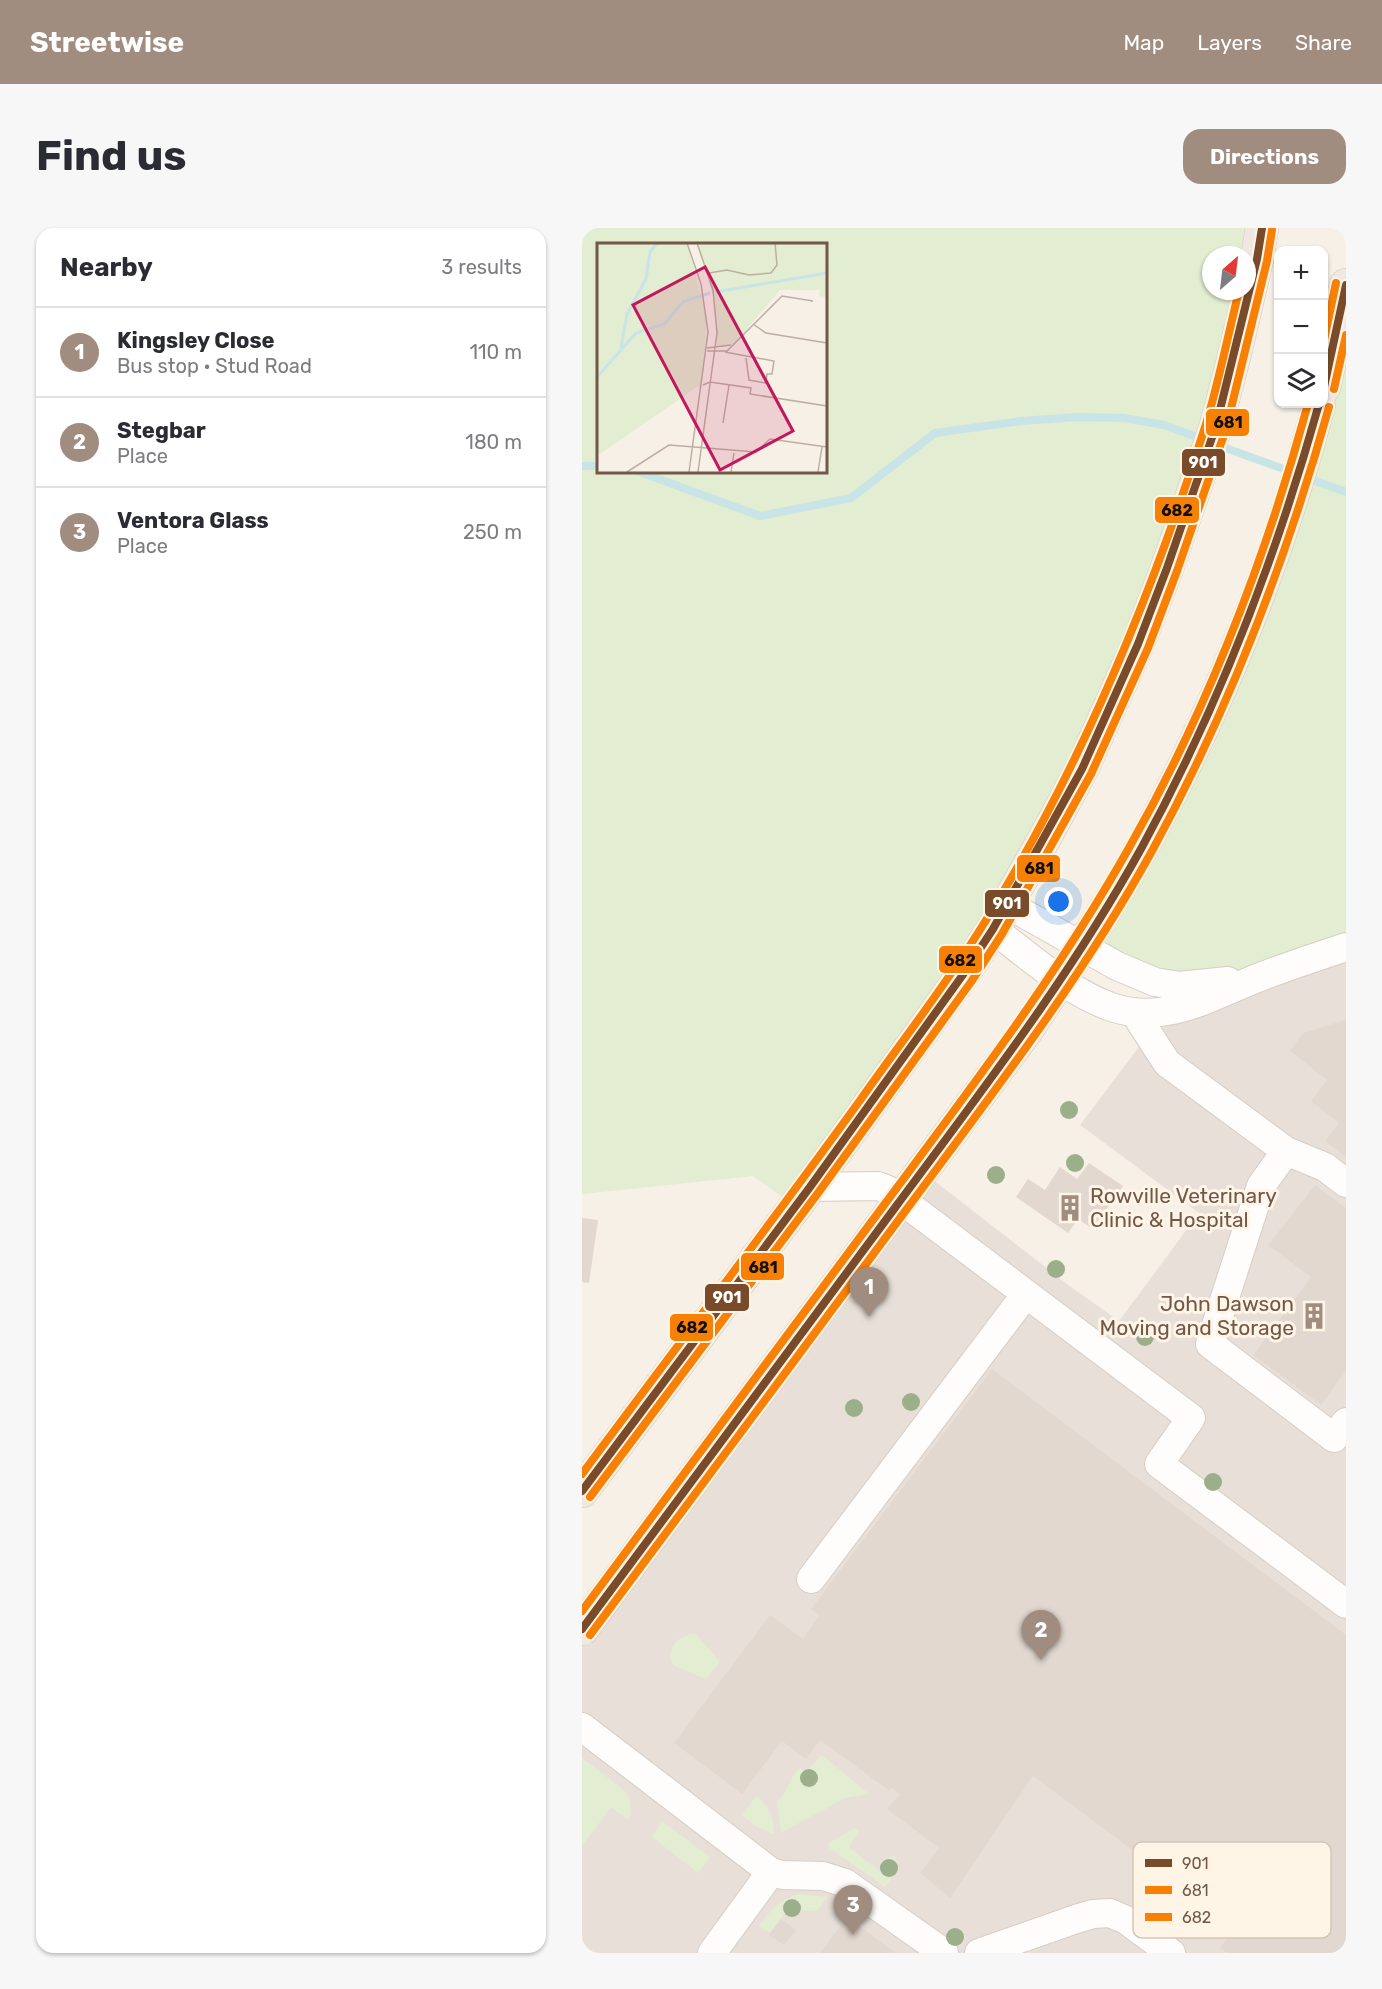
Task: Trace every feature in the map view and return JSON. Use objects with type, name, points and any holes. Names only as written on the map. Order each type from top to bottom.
[{"type":"highway","points":[[582,1491],[810,1187],[1000,917],[1082,769],[1138,644],[1216,426],[1257,259],[1262,228]]},
{"type":"highway","points":[[1328,366],[1345,295]]},
{"type":"highway","points":[[582,1629],[1028,1030],[1083,946],[1155,823],[1201,731],[1270,565],[1306,454],[1318,408]]},
{"type":"street","points":[[1000,917],[1083,946],[1133,974],[1155,982],[1179,986],[1257,978]]},
{"type":"street","points":[[1000,917],[1061,980],[1094,999],[1134,1012],[1156,1013],[1189,1007],[1257,978],[1346,947]]},
{"type":"street","points":[[1134,1012],[1167,1063],[1286,1150],[1325,1167],[1346,1183]]},
{"type":"street","points":[[1286,1150],[1262,1186],[1210,1344],[1334,1438],[1346,1422]]},
{"type":"street","points":[[810,1187],[878,1186],[888,1190],[1191,1419],[1159,1464],[1346,1604]]},
{"type":"street","points":[[811,1579],[1026,1294]]},
{"type":"street","points":[[582,1726],[771,1872],[783,1875],[823,1876],[845,1883],[944,1953]]},
{"type":"street","points":[[712,1953],[771,1872]]},
{"type":"street","points":[[979,1953],[1094,1914],[1110,1913],[1133,1925]]},
{"type":"street","points":[[1151,1938],[1171,1953]]},
{"type":"shaded area","points":[[1346,947],[1346,1953],[582,1953],[582,1629],[923,1172],[1071,1287],[1119,1321],[1199,1213],[1080,1125],[1166,1011]]},
{"type":"green space","points":[[582,228],[1262,228],[1256,261],[1256,246],[1202,246],[1202,300],[1248,300],[1221,409],[1183,527],[1138,643],[1089,752],[1064,804],[1007,905],[795,1206],[753,1176],[582,1194]]},
{"type":"green space","points":[[1346,285],[1346,947],[1179,986],[1083,946],[1201,731],[1306,408],[1328,408],[1328,340]]},
{"type":"green space","points":[[690,1634],[696,1634],[720,1662],[706,1679],[674,1666],[670,1659],[676,1643]]},
{"type":"green space","points":[[822,1755],[869,1794],[845,1798],[781,1833],[777,1801],[784,1794],[796,1772],[800,1768],[806,1772]]},
{"type":"green space","points":[[582,1758],[624,1790],[631,1807],[629,1819],[627,1819],[611,1807],[582,1846]]},
{"type":"green space","points":[[756,1796],[765,1804],[770,1813],[774,1834],[757,1827],[742,1816]]},
{"type":"green space","points":[[662,1821],[710,1857],[698,1873],[652,1837]]},
{"type":"green space","points":[[854,1828],[859,1832],[849,1847],[879,1871],[891,1856],[895,1857],[894,1873],[885,1887],[828,1847],[829,1843]]},
{"type":"green space","points":[[800,1894],[827,1897],[817,1911],[786,1912],[770,1933],[759,1926],[781,1902]]},
{"type":"building","points":[[1345,1020],[1346,1157],[1325,1141],[1339,1123],[1311,1101],[1327,1080],[1290,1051],[1303,1033]]},
{"type":"building","name":"Rowville Veterinary Clinic & Hospital","points":[[1089,1163],[1123,1186],[1093,1229],[1078,1219],[1068,1233],[1016,1197],[1028,1179],[1045,1190],[1060,1167],[1077,1179]]},
{"type":"building","name":"John Dawson Moving and Storage","points":[[1315,1185],[1346,1208],[1346,1371],[1321,1405],[1253,1355],[1311,1277],[1268,1245]]},
{"type":"building","points":[[582,1218],[598,1220],[589,1283],[582,1282]]},
{"type":"building","points":[[992,1369],[1346,1635],[1346,1953],[1227,1953],[1220,1948],[1228,1938],[1331,1938],[1331,1842],[1133,1842],[1133,1850],[1033,1776],[950,1898],[920,1873],[939,1848],[887,1809],[900,1794],[892,1788],[890,1791],[820,1740],[806,1759],[782,1741],[742,1794],[674,1743],[770,1615],[803,1639],[819,1615],[811,1609]]},
{"type":"building","points":[[847,1917],[896,1953],[820,1953]]},
{"type":"building","points":[[781,1919],[796,1930],[784,1945],[769,1935]]},
{"type":"waterway","points":[[640,472],[760,516],[851,498],[935,433],[1022,421],[1077,417],[1124,418],[1164,425],[1205,440]]},
{"type":"waterway","points":[[1217,445],[1292,472]]},
{"type":"waterway","points":[[582,466],[597,466]]},
{"type":"waterway","points":[[1304,477],[1346,492]]},
{"type":"transit line","name":"901","points":[[582,1491],[810,1187],[962,976],[993,929],[1082,769],[1138,644],[1216,426],[1257,259],[1262,228]]},
{"type":"transit line","name":"681","points":[[590,1497],[818,1193],[971,982],[1002,934],[1091,774],[1148,648],[1226,429],[1267,261],[1272,230]]},
{"type":"transit line","name":"682","points":[[1328,321],[1336,283]]},
{"type":"transit line","name":"901","points":[[1328,368],[1346,285]]},
{"type":"transit line","name":"682","points":[[582,1474],[924,1013],[969,947],[1018,866],[1082,744],[1162,554],[1206,424],[1237,300]]},
{"type":"transit line","name":"681","points":[[1334,389],[1346,335]]},
{"type":"transit line","name":"681","points":[[590,1635],[1004,1078],[1066,990],[1125,898],[1180,798],[1231,689],[1294,522],[1329,407]]},
{"type":"transit line","name":"682","points":[[582,1611],[981,1073],[1044,985],[1103,893],[1159,793],[1210,685],[1274,518],[1307,408]]},
{"type":"transit line","name":"901","points":[[582,1629],[1026,1030],[1115,894],[1170,794],[1221,685],[1284,518],[1318,408]]},
{"type":"place","name":"Rowville Veterinary Clinic & Hospital","points":[[1070,1208]]},
{"type":"place","name":"John Dawson Moving and Storage","points":[[1314,1316]]},
{"type":"place","name":"Kingsley Close","points":[[869,1317]]},
{"type":"place","name":"Stegbar","points":[[1041,1660]]},
{"type":"place","name":"Ventora Glass","points":[[853,1935]]}]
